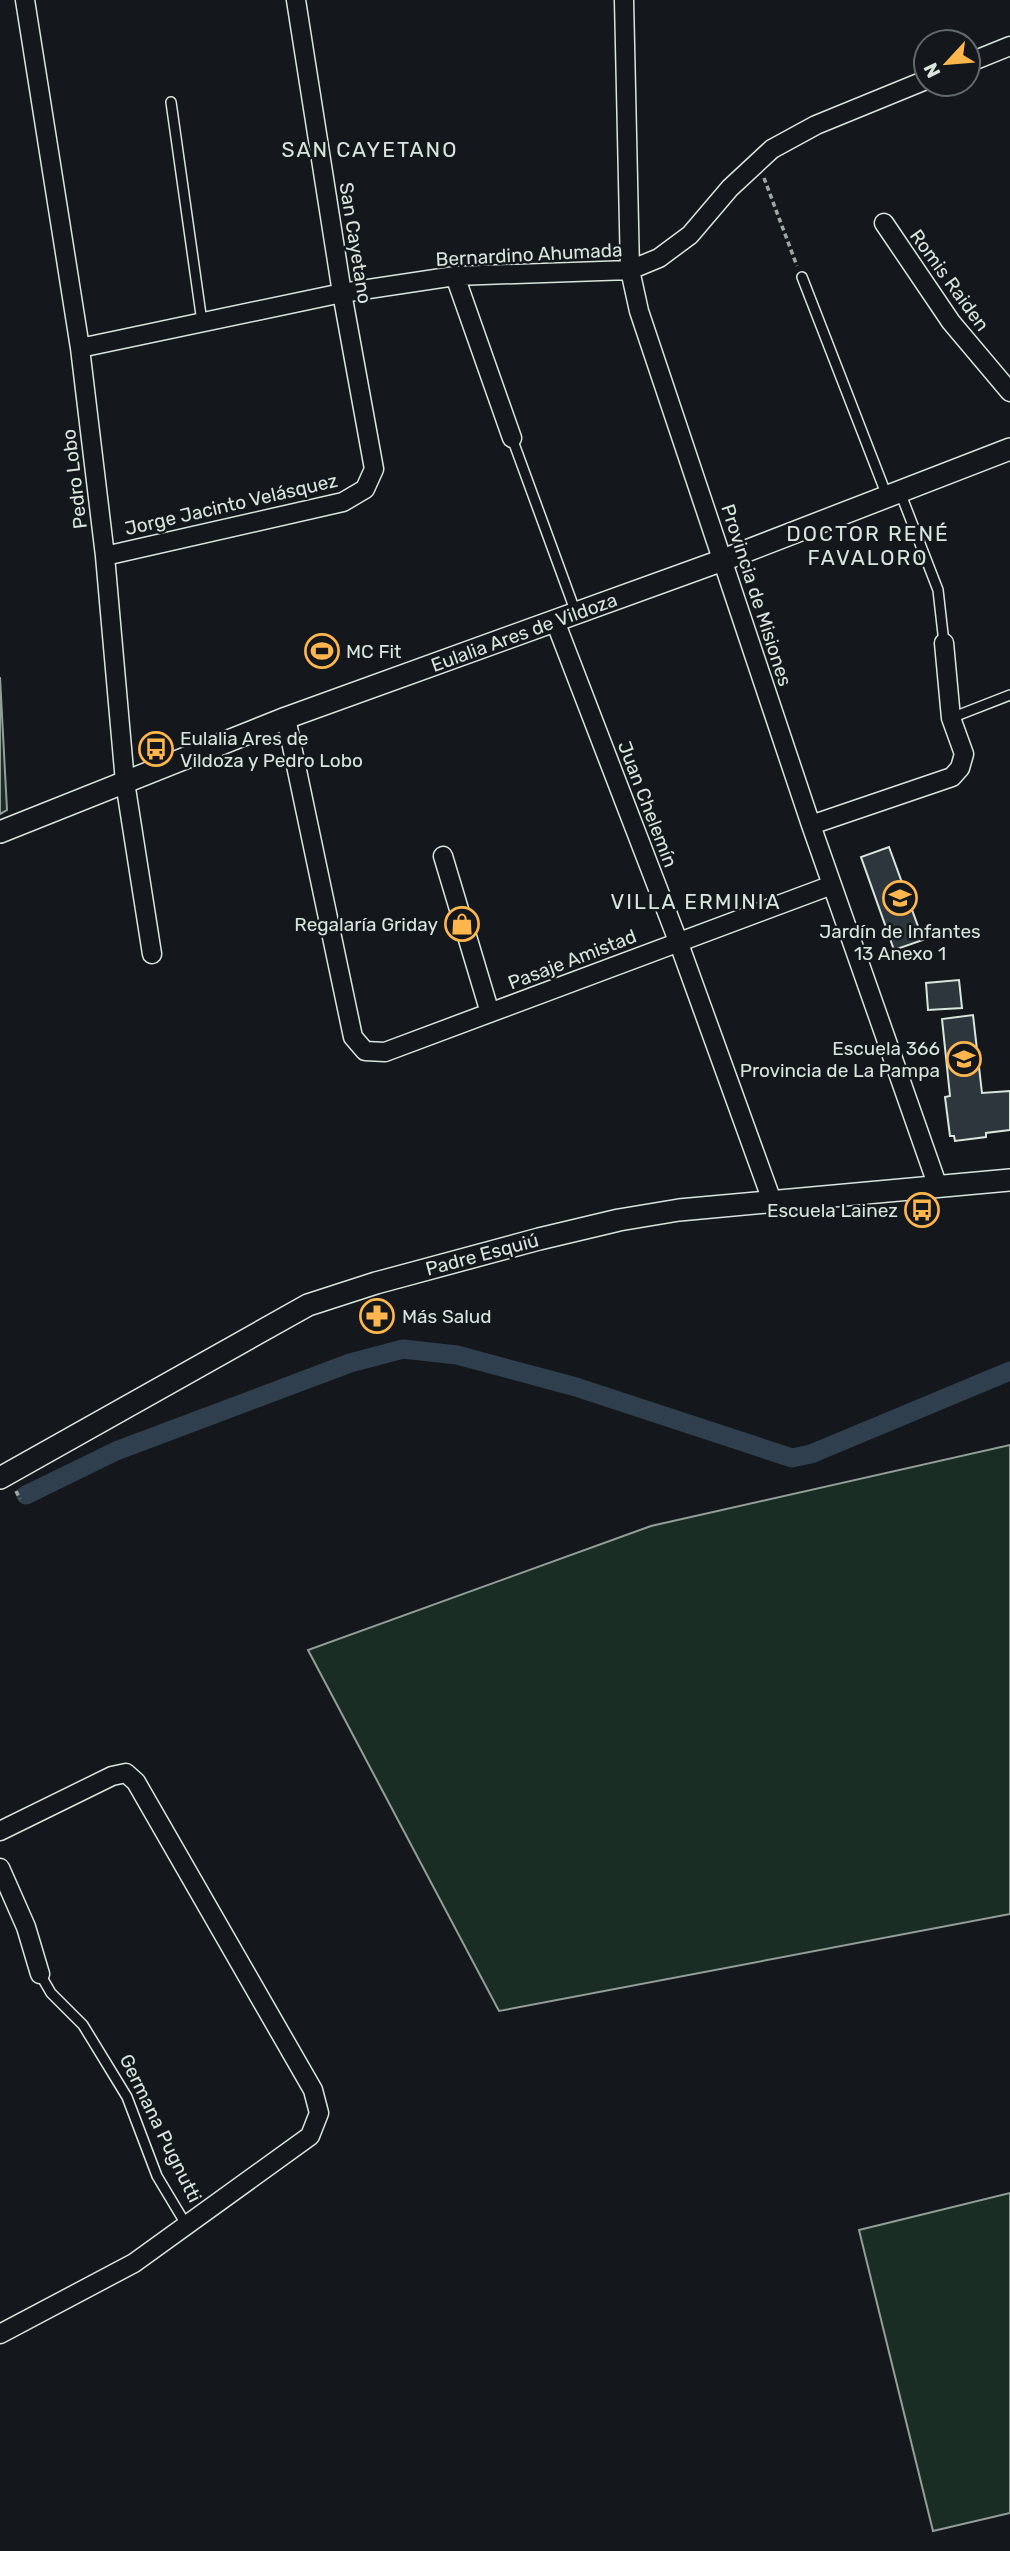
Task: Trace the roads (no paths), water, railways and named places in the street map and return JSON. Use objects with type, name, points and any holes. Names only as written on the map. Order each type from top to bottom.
[{"type":"street","name":"Pedro Lobo","points":[[25,0],[80,348],[105,556],[125,782],[152,954]]},
{"type":"street","name":"San Cayetano","points":[[296,0],[342,293],[374,469],[365,489]]},
{"type":"street","name":"Provincia de Misiones","points":[[624,0],[630,270],[639,311],[811,825],[938,1186]]},
{"type":"street","points":[[982,57],[1010,46]]},
{"type":"street","name":"Bernardino Ahumada","points":[[80,348],[342,293],[455,276],[630,270],[659,258],[690,235],[730,188],[772,149],[816,125],[912,86]]},
{"type":"street","name":"Romis Raiden","points":[[884,223],[951,322],[1010,392]]},
{"type":"street","points":[[455,276],[512,438]]},
{"type":"street","name":"Eulalia Ares de Vildoza","points":[[0,832],[286,718],[723,560],[1010,449]]},
{"type":"street","name":"Jorge Jacinto Velásquez","points":[[105,556],[343,502],[365,489]]},
{"type":"street","name":"Juan Chelemín","points":[[555,621],[678,941],[772,1201]]},
{"type":"street","points":[[811,825],[952,776],[960,768],[964,754],[951,718],[944,643]]},
{"type":"street","name":"Pasaje Amistad","points":[[286,718],[353,1037],[365,1051],[385,1052],[832,886]]},
{"type":"street","points":[[443,856],[490,1013]]},
{"type":"street","name":"Padre Esquiú","points":[[0,1478],[308,1305],[376,1283],[539,1239],[619,1220],[680,1210],[1010,1180]]},
{"type":"street","points":[[0,1831],[112,1776],[125,1773],[136,1782],[313,2090],[319,2113],[310,2136],[134,2263],[0,2334]]},
{"type":"street","name":"Germana Pugnutti","points":[[0,1868],[26,1927],[40,1974]]},
{"type":"lane","points":[[171,102],[202,322]]},
{"type":"lane","points":[[802,277],[893,494],[938,590],[944,643]]},
{"type":"lane","points":[[512,438],[576,613]]},
{"type":"lane","points":[[951,718],[1010,695]]},
{"type":"lane","name":"Germana Pugnutti","points":[[40,1974],[51,1993],[83,2025],[127,2097],[157,2176],[187,2225]]},
{"type":"waterway","points":[[26,1495],[116,1451],[350,1363],[403,1349],[457,1355],[576,1387],[792,1458],[811,1454],[1010,1371]]},
{"type":"place","name":"MC Fit","points":[[322,651]]},
{"type":"place","name":"Eulalia Ares de Vildoza y Pedro Lobo","points":[[156,749]]},
{"type":"place","name":"Jardín de Infantes 13 Anexo 1","points":[[900,898]]},
{"type":"place","name":"Regalaría Griday","points":[[462,924]]},
{"type":"place","name":"Escuela 366 Provincia de La Pampa","points":[[964,1059]]},
{"type":"place","name":"Escuela Lainez","points":[[922,1210]]},
{"type":"place","name":"Más Salud","points":[[377,1316]]},
{"type":"district","name":"SAN CAYETANO","points":[[370,150]]},
{"type":"district","name":"DOCTOR RENÉ FAVALORO","points":[[868,546]]},
{"type":"district","name":"VILLA ERMINIA","points":[[696,902]]}]
